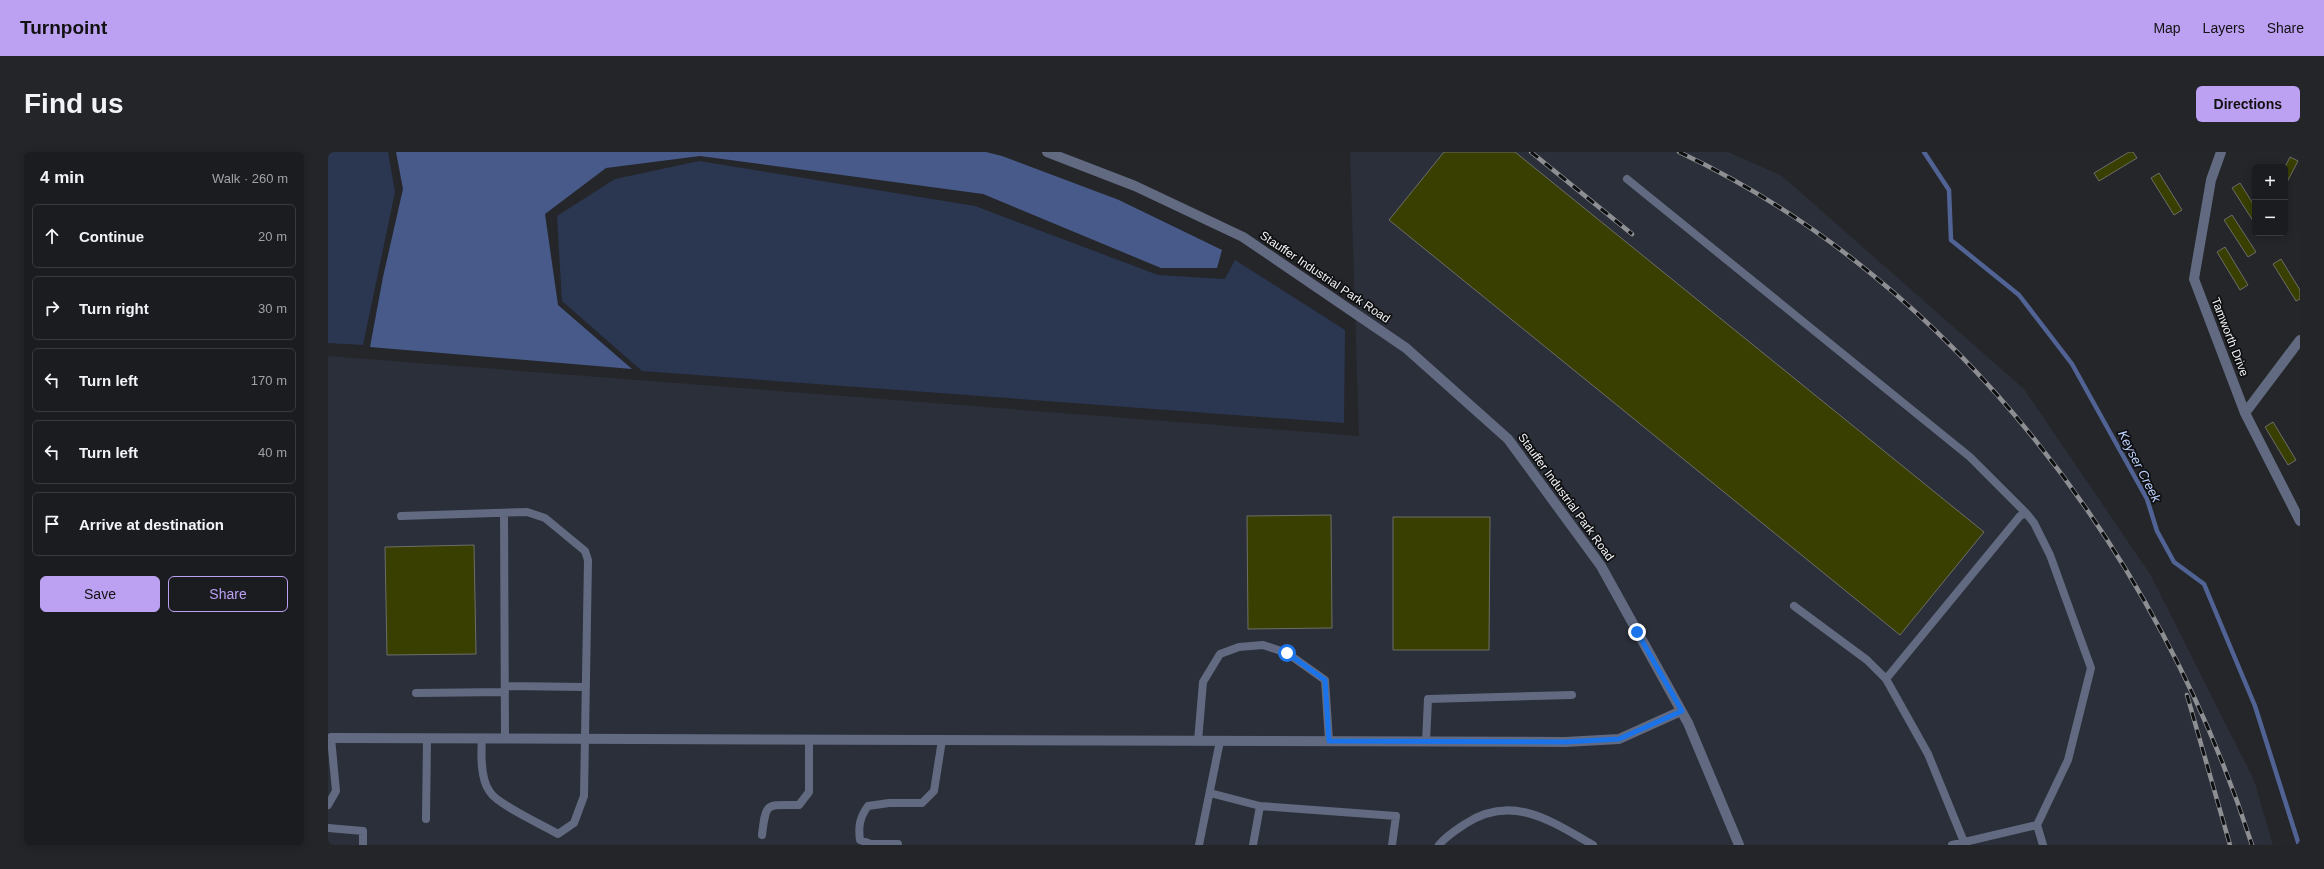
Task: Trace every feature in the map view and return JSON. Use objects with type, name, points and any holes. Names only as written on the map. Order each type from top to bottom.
[{"type":"street","name":"Stauffer Industrial Park Road","points":[[1047,152],[1135,186],[1244,237],[1406,348],[1508,439],[1601,566],[1682,711],[1739,845]]},
{"type":"street","name":"Tamworth Drive","points":[[2222,152],[2211,180],[2194,279],[2245,413],[2300,521]]},
{"type":"street","points":[[2245,413],[2300,340]]},
{"type":"street","points":[[330,740],[482,738],[1565,742],[1619,739],[1682,711]]},
{"type":"lane","points":[[1627,179],[1970,457],[2026,513],[2034,523],[2050,555],[2091,668],[2068,760],[2037,825],[2043,845]]},
{"type":"lane","points":[[401,516],[527,512],[545,518],[584,551],[588,560],[584,796],[574,822],[558,834],[505,804],[490,792],[481,766],[482,738]]},
{"type":"lane","points":[[504,513],[505,739]]},
{"type":"lane","points":[[1886,679],[2020,516],[2026,513]]},
{"type":"lane","points":[[1794,606],[1867,660],[1886,679],[1928,754],[1964,842]]},
{"type":"lane","points":[[1198,741],[1203,682],[1220,654],[1239,647],[1263,645],[1287,653],[1325,680],[1329,741]]},
{"type":"lane","points":[[416,693],[585,687]]},
{"type":"lane","points":[[1426,742],[1428,699],[1572,695]]},
{"type":"lane","points":[[426,819],[427,738]]},
{"type":"lane","points":[[328,805],[336,792],[330,740]]},
{"type":"lane","points":[[762,835],[764,812],[768,807],[772,805],[799,805],[809,792],[810,740]]},
{"type":"lane","points":[[898,844],[871,844],[860,840],[859,829],[861,816],[868,806],[889,803],[922,803],[934,791],[942,740]]},
{"type":"lane","points":[[1199,845],[1220,741]]},
{"type":"lane","points":[[1210,793],[1260,806],[1396,816],[1392,845]]},
{"type":"lane","points":[[1253,845],[1260,806]]},
{"type":"lane","points":[[1439,845],[1444,838],[1477,816],[1508,809],[1540,815],[1593,845]]},
{"type":"lane","points":[[1952,845],[2037,825]]},
{"type":"lane","points":[[328,828],[363,831],[363,845]]},
{"type":"shaded area","points":[[328,152],[388,152],[395,192],[363,345],[328,343]]},
{"type":"shaded area","points":[[396,152],[986,152],[1002,156],[1119,200],[1222,250],[1217,268],[1161,268],[983,194],[700,156],[606,168],[545,214],[558,305],[632,369],[370,347],[383,277],[403,189]]},
{"type":"shaded area","points":[[1350,152],[1728,152],[1782,176],[2024,389],[2150,574],[2254,780],[2273,845],[328,845],[328,356],[1359,436]]},
{"type":"shaded area","points":[[699,161],[975,206],[1158,275],[1225,279],[1235,260],[1345,330],[1344,423],[642,371],[562,301],[557,216],[615,179]]},
{"type":"building","points":[[1444,152],[1515,152],[1984,532],[1900,635],[1389,220]]},
{"type":"building","points":[[2129,152],[2133,152],[2137,158],[2099,181],[2094,173]]},
{"type":"building","points":[[2290,157],[2298,161],[2288,180],[2288,164],[2286,164]]},
{"type":"building","points":[[2159,173],[2182,210],[2174,215],[2151,178]]},
{"type":"building","points":[[2240,183],[2252,202],[2252,219],[2232,188]]},
{"type":"building","points":[[2232,215],[2256,252],[2248,257],[2224,220]]},
{"type":"building","points":[[2225,247],[2248,285],[2240,290],[2217,252]]},
{"type":"building","points":[[2281,259],[2300,290],[2300,299],[2296,301],[2273,264]]},
{"type":"building","points":[[2273,422],[2296,460],[2288,465],[2265,427]]},
{"type":"building","points":[[1331,515],[1332,628],[1248,629],[1247,516]]},
{"type":"building","points":[[1393,517],[1490,517],[1489,650],[1393,650]]},
{"type":"building","points":[[474,545],[476,654],[387,655],[385,547]]},
{"type":"waterway","name":"Keyser Creek","points":[[1924,152],[1949,190],[1951,240],[2019,295],[2072,364],[2147,499],[2157,531],[2174,562],[2204,584],[2255,706],[2299,845]]},
{"type":"railway","points":[[1531,152],[1632,234]]},
{"type":"railway","points":[[1679,152],[1779,207],[1872,275],[1958,353],[2035,440],[2103,534],[2163,634],[2212,738],[2252,845]]},
{"type":"railway","points":[[2187,695],[2230,845]]},
{"type":"route","points":[[1287,653],[1325,680],[1329,741],[1565,742],[1605,740],[1619,739],[1682,711],[1637,632]]}]
